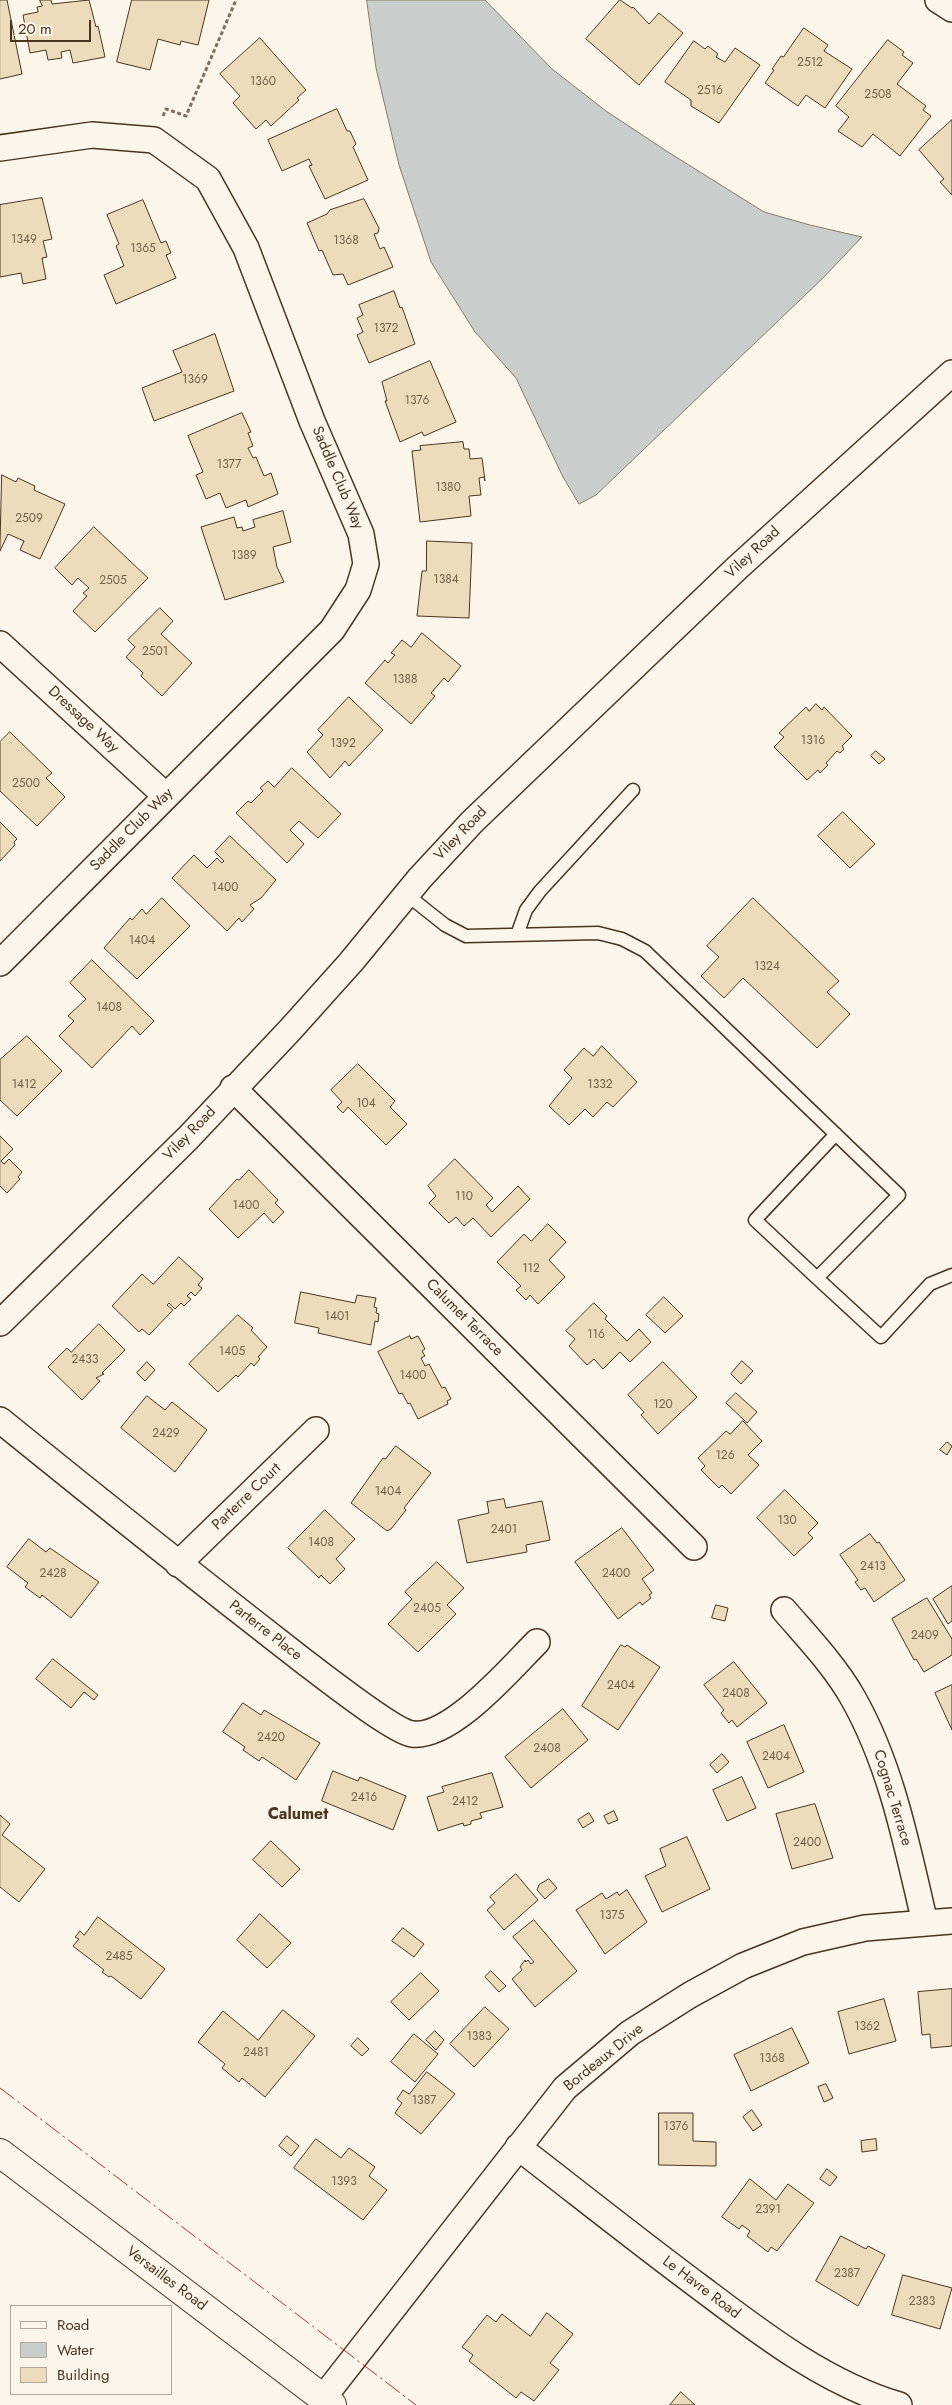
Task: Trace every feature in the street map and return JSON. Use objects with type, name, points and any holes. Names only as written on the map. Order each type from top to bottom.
[{"type":"main road","name":"Versailles Road","points":[[0,2153],[327,2402]]},
{"type":"street","points":[[938,0],[952,9]]},
{"type":"street","points":[[0,148],[92,135],[154,140]]},
{"type":"street","name":"Saddle Club Way","points":[[0,963],[332,630],[358,590],[366,564],[361,534],[312,421],[246,248],[208,179],[154,140]]},
{"type":"street","name":"Viley Road","points":[[0,1323],[188,1138],[351,962],[406,894],[472,822],[532,762],[744,562],[952,373]]},
{"type":"street","name":"Dressage Way","points":[[0,644],[166,796]]},
{"type":"street","name":"Calumet Terrace","points":[[233,1088],[694,1548]]},
{"type":"street","name":"Parterre Place","points":[[0,1420],[178,1564],[328,1680],[394,1726],[412,1734],[424,1733],[459,1716],[490,1692],[537,1642]]},
{"type":"street","name":"Parterre Court","points":[[178,1564],[316,1430]]},
{"type":"street","name":"Cognac Terrace","points":[[784,1610],[826,1660],[852,1696],[870,1732],[888,1777],[925,1923]]},
{"type":"street","name":"Bordeaux Drive","points":[[327,2402],[518,2147],[565,2088],[630,2033],[690,1995],[743,1966],[803,1942],[865,1928],[952,1921]]},
{"type":"street","name":"Le Havre Road","points":[[518,2147],[762,2334],[829,2376],[866,2394],[899,2405]]},
{"type":"lane","points":[[517,935],[526,910],[540,891],[633,790]]},
{"type":"lane","points":[[406,894],[445,925],[466,936],[598,934],[622,938],[645,951],[899,1195],[816,1278]]},
{"type":"lane","points":[[836,1134],[756,1220],[880,1337],[930,1284],[952,1275]]},
{"type":"path","points":[[154,140],[166,109],[186,116],[236,0]]},
{"type":"water","points":[[367,0],[485,0],[552,69],[606,111],[668,152],[764,212],[862,237],[822,279],[596,495],[579,504],[563,477],[516,378],[475,332],[431,262],[399,165],[376,68]]},
{"type":"building","points":[[0,0],[7,0],[22,74],[0,79]]},
{"type":"building","points":[[40,0],[51,0],[52,4],[89,0],[96,27],[98,26],[105,57],[73,63],[70,50],[61,52],[62,58],[48,60],[46,50],[30,53],[23,15],[38,12],[37,7],[42,6]]},
{"type":"building","points":[[132,0],[209,0],[198,45],[181,41],[180,45],[158,39],[150,70],[117,62]]},
{"type":"building","points":[[620,0],[633,7],[649,24],[659,13],[683,33],[639,85],[586,39]]},
{"type":"building","points":[[804,28],[828,45],[824,51],[852,69],[825,108],[806,95],[798,106],[765,83],[781,56],[783,57]]},
{"type":"building","points":[[260,38],[306,90],[297,98],[299,100],[271,126],[266,120],[256,129],[233,103],[240,96],[220,74]]},
{"type":"building","points":[[888,40],[904,52],[902,55],[913,63],[897,84],[926,106],[923,110],[931,116],[900,156],[873,134],[862,147],[838,131],[849,117],[836,106]]},
{"type":"building","points":[[694,41],[705,49],[708,46],[718,54],[716,57],[725,62],[735,48],[760,65],[719,123],[691,106],[691,100],[665,82]]},
{"type":"building","points":[[337,109],[347,131],[350,131],[356,144],[353,147],[368,180],[325,199],[309,166],[312,165],[309,159],[282,171],[268,140]]},
{"type":"building","points":[[952,120],[952,195],[940,182],[944,179],[919,150]]},
{"type":"building","points":[[42,198],[52,239],[43,241],[47,257],[42,258],[46,279],[23,284],[21,273],[0,277],[0,205]]},
{"type":"building","points":[[364,199],[379,228],[378,233],[374,234],[380,249],[384,247],[393,267],[348,285],[343,274],[333,275],[322,250],[319,251],[307,223],[327,214],[330,210]]},
{"type":"building","points":[[143,200],[161,243],[166,241],[171,253],[166,255],[176,278],[116,304],[104,275],[124,266],[116,246],[119,244],[107,215]]},
{"type":"building","points":[[394,291],[400,308],[402,307],[415,344],[369,363],[357,335],[363,332],[357,318],[363,315],[359,305]]},
{"type":"building","points":[[215,334],[234,391],[154,421],[142,388],[182,372],[173,351]]},
{"type":"building","points":[[430,361],[456,422],[424,436],[422,432],[400,442],[385,401],[387,401],[382,382]]},
{"type":"building","points":[[242,413],[251,432],[248,433],[253,446],[248,448],[253,458],[256,457],[264,476],[271,473],[278,494],[248,507],[246,500],[226,508],[220,493],[206,499],[196,475],[203,472],[188,436]]},
{"type":"building","points":[[463,442],[464,449],[469,449],[470,459],[482,458],[485,481],[484,477],[479,478],[481,495],[469,496],[471,516],[420,522],[412,451],[421,450],[420,446]]},
{"type":"building","points":[[2,475],[16,482],[18,478],[35,486],[34,490],[65,504],[40,559],[20,550],[24,541],[8,534],[0,551]]},
{"type":"building","points":[[283,511],[291,542],[273,547],[277,567],[284,582],[225,600],[201,527],[234,517],[237,528],[242,527],[243,531],[255,527],[253,520]]},
{"type":"building","points":[[94,527],[148,578],[95,632],[73,611],[87,596],[83,593],[89,588],[78,578],[72,585],[55,568]]},
{"type":"building","points":[[427,541],[472,543],[469,618],[417,616],[422,571],[426,571]]},
{"type":"building","points":[[160,608],[173,621],[161,634],[192,663],[162,696],[141,676],[143,673],[126,657],[135,647],[128,640]]},
{"type":"building","points":[[422,633],[461,666],[448,682],[444,678],[431,693],[435,696],[411,724],[365,683],[385,660],[388,663],[395,655],[391,653],[402,640],[411,647]]},
{"type":"building","points":[[349,697],[383,730],[349,766],[345,761],[330,778],[307,752],[323,735],[318,730]]},
{"type":"building","points":[[816,704],[822,710],[824,707],[852,736],[842,746],[844,749],[840,753],[837,751],[820,773],[818,770],[807,780],[774,747],[784,737],[779,733],[806,707],[809,711]]},
{"type":"building","points":[[10,732],[52,773],[46,778],[65,797],[37,826],[0,791],[0,742]]},
{"type":"building","points":[[876,751],[885,759],[879,764],[871,756]]},
{"type":"building","points":[[292,768],[341,814],[318,838],[299,821],[290,830],[304,844],[287,863],[236,813],[248,801],[251,803],[263,791],[260,788],[268,781],[274,787]]},
{"type":"building","points":[[843,812],[875,844],[850,868],[818,836]]},
{"type":"building","points":[[0,822],[17,839],[14,842],[15,845],[0,861]]},
{"type":"building","points":[[230,836],[276,880],[261,898],[250,905],[254,909],[242,922],[239,918],[227,931],[172,878],[194,855],[207,868],[217,858],[222,863],[224,861],[215,852]]},
{"type":"building","points":[[162,898],[190,926],[137,979],[104,948],[130,918],[132,920],[142,909],[146,914]]},
{"type":"building","points":[[753,898],[839,981],[827,992],[850,1014],[817,1048],[743,978],[724,998],[701,976],[719,957],[707,946]]},
{"type":"building","points":[[92,960],[154,1021],[140,1035],[132,1026],[92,1068],[59,1036],[74,1021],[68,1016],[86,999],[70,983]]},
{"type":"building","points":[[27,1036],[62,1071],[17,1116],[0,1100],[0,1060]]},
{"type":"building","points":[[602,1046],[637,1082],[613,1107],[607,1102],[593,1117],[585,1109],[569,1125],[549,1106],[572,1078],[564,1070],[584,1048],[593,1056]]},
{"type":"building","points":[[358,1064],[395,1101],[390,1107],[407,1124],[386,1145],[348,1107],[343,1113],[337,1107],[342,1102],[331,1090]]},
{"type":"building","points":[[0,1136],[13,1149],[1,1161],[4,1164],[9,1159],[22,1172],[18,1177],[20,1179],[7,1193],[0,1186]]},
{"type":"building","points":[[455,1159],[493,1198],[486,1205],[492,1212],[518,1186],[530,1199],[491,1237],[473,1218],[464,1226],[456,1217],[449,1223],[429,1203],[436,1196],[428,1186]]},
{"type":"building","points":[[249,1170],[278,1200],[275,1203],[284,1212],[273,1223],[264,1213],[238,1238],[209,1209],[237,1179],[239,1180]]},
{"type":"building","points":[[548,1224],[566,1242],[549,1260],[565,1277],[538,1304],[530,1295],[526,1300],[516,1290],[521,1286],[497,1262],[524,1234],[531,1241]]},
{"type":"building","points":[[179,1257],[203,1279],[198,1285],[202,1288],[195,1296],[191,1292],[187,1296],[191,1299],[184,1306],[181,1303],[175,1309],[169,1303],[167,1305],[173,1310],[149,1335],[142,1329],[139,1332],[112,1306],[142,1274],[153,1284]]},
{"type":"building","points":[[301,1292],[355,1303],[357,1295],[376,1298],[374,1307],[377,1308],[376,1313],[379,1314],[378,1322],[375,1321],[371,1345],[318,1333],[319,1328],[295,1323]]},
{"type":"building","points":[[664,1297],[683,1316],[665,1333],[646,1315]]},
{"type":"building","points":[[594,1303],[607,1316],[605,1319],[627,1341],[639,1329],[651,1342],[630,1362],[620,1352],[603,1369],[594,1359],[587,1365],[569,1346],[575,1339],[566,1331]]},
{"type":"building","points":[[238,1315],[253,1328],[251,1330],[267,1347],[258,1357],[260,1359],[254,1366],[251,1363],[238,1377],[236,1375],[218,1392],[189,1364]]},
{"type":"building","points":[[99,1324],[125,1350],[102,1373],[104,1374],[96,1378],[100,1381],[82,1400],[48,1367],[67,1348],[71,1352]]},
{"type":"building","points":[[410,1336],[411,1339],[418,1336],[425,1349],[422,1351],[425,1356],[421,1358],[425,1366],[429,1364],[442,1388],[445,1387],[451,1399],[447,1401],[448,1404],[418,1419],[410,1403],[408,1404],[402,1393],[399,1394],[378,1352]]},
{"type":"building","points":[[742,1361],[753,1371],[741,1384],[731,1374]]},
{"type":"building","points":[[147,1362],[155,1370],[145,1381],[137,1373]]},
{"type":"building","points":[[663,1362],[697,1397],[658,1434],[641,1415],[644,1412],[628,1395]]},
{"type":"building","points":[[736,1393],[757,1412],[747,1423],[726,1403]]},
{"type":"building","points":[[147,1396],[165,1410],[172,1402],[207,1430],[175,1472],[121,1428]]},
{"type":"building","points":[[743,1421],[762,1441],[748,1455],[759,1465],[731,1494],[722,1485],[719,1488],[701,1470],[705,1466],[698,1458],[726,1431],[730,1434]]},
{"type":"building","points":[[947,1442],[952,1446],[947,1455],[940,1450]]},
{"type":"building","points":[[396,1446],[431,1473],[404,1508],[406,1510],[391,1529],[387,1531],[351,1503],[383,1458],[385,1459]]},
{"type":"building","points":[[785,1490],[818,1523],[808,1533],[813,1538],[794,1556],[757,1518]]},
{"type":"building","points":[[504,1499],[506,1508],[542,1501],[550,1540],[526,1545],[527,1552],[467,1563],[458,1520],[489,1513],[487,1502]]},
{"type":"building","points":[[325,1510],[355,1539],[336,1559],[345,1569],[330,1584],[321,1575],[319,1578],[288,1548]]},
{"type":"building","points":[[622,1528],[654,1570],[642,1579],[652,1593],[649,1595],[651,1598],[642,1605],[640,1602],[618,1619],[575,1562]]},
{"type":"building","points":[[870,1534],[877,1543],[879,1542],[905,1580],[874,1602],[865,1588],[861,1590],[855,1582],[858,1580],[840,1555]]},
{"type":"building","points":[[29,1539],[46,1552],[50,1548],[99,1582],[71,1618],[42,1595],[40,1598],[25,1587],[28,1583],[7,1567]]},
{"type":"building","points":[[437,1562],[464,1588],[447,1605],[456,1614],[418,1652],[388,1624],[412,1599],[405,1592]]},
{"type":"building","points":[[952,1586],[952,1621],[948,1624],[933,1599]]},
{"type":"building","points":[[927,1598],[952,1639],[952,1655],[924,1672],[916,1659],[914,1660],[892,1619]]},
{"type":"building","points":[[716,1605],[728,1608],[725,1621],[712,1618]]},
{"type":"building","points":[[621,1645],[625,1647],[627,1645],[660,1667],[618,1730],[582,1706]]},
{"type":"building","points":[[53,1659],[98,1695],[94,1700],[84,1692],[71,1708],[36,1679]]},
{"type":"building","points":[[734,1662],[767,1703],[737,1727],[732,1720],[729,1723],[721,1713],[724,1710],[704,1685]]},
{"type":"building","points":[[952,1685],[952,1730],[935,1693]]},
{"type":"building","points":[[243,1703],[261,1715],[264,1710],[320,1743],[296,1780],[262,1757],[259,1761],[243,1750],[245,1747],[223,1732]]},
{"type":"building","points":[[563,1709],[588,1740],[531,1788],[505,1757]]},
{"type":"building","points":[[784,1725],[804,1772],[768,1788],[747,1742]]},
{"type":"building","points":[[722,1754],[729,1762],[717,1773],[710,1765]]},
{"type":"building","points":[[333,1771],[358,1781],[360,1777],[406,1796],[393,1830],[322,1801]]},
{"type":"building","points":[[492,1773],[503,1807],[480,1813],[482,1818],[471,1821],[471,1824],[464,1826],[463,1823],[438,1831],[427,1797],[444,1792],[442,1787]]},
{"type":"building","points":[[742,1777],[756,1808],[727,1821],[713,1790]]},
{"type":"building","points":[[815,1804],[833,1858],[792,1869],[776,1814]]},
{"type":"building","points":[[614,1811],[618,1820],[608,1824],[604,1816]]},
{"type":"building","points":[[589,1813],[594,1821],[583,1828],[578,1820]]},
{"type":"building","points":[[0,1815],[10,1824],[2,1835],[45,1869],[19,1902],[0,1887]]},
{"type":"building","points":[[687,1837],[710,1889],[662,1912],[645,1876],[666,1866],[660,1849]]},
{"type":"building","points":[[271,1841],[300,1869],[282,1887],[253,1860]]},
{"type":"building","points":[[516,1874],[538,1900],[504,1930],[487,1910],[495,1903],[490,1897]]},
{"type":"building","points":[[549,1879],[557,1888],[545,1899],[537,1890],[539,1885]]},
{"type":"building","points":[[627,1890],[647,1922],[605,1954],[576,1910],[602,1893],[606,1899],[617,1892],[619,1895]]},
{"type":"building","points":[[260,1914],[291,1943],[267,1968],[237,1940]]},
{"type":"building","points":[[98,1917],[165,1969],[141,1999],[111,1976],[109,1977],[102,1972],[104,1970],[73,1946],[79,1939],[75,1937],[80,1931],[84,1935]]},
{"type":"building","points":[[534,1920],[577,1971],[535,2007],[512,1979],[522,1970],[520,1967],[525,1960],[526,1962],[528,1960],[531,1964],[534,1962],[513,1937]]},
{"type":"building","points":[[403,1928],[424,1944],[414,1957],[392,1941]]},
{"type":"building","points":[[491,1971],[506,1986],[499,1992],[485,1977]]},
{"type":"building","points":[[421,1973],[439,1991],[409,2020],[391,2002]]},
{"type":"building","points":[[952,1989],[952,2046],[931,2048],[930,2034],[922,2035],[918,1992]]},
{"type":"building","points":[[884,1999],[896,2041],[849,2054],[838,2012]]},
{"type":"building","points":[[485,2007],[509,2029],[474,2067],[450,2044]]},
{"type":"building","points":[[283,2010],[315,2036],[265,2097],[242,2078],[239,2082],[222,2068],[225,2064],[198,2042],[223,2011],[258,2040]]},
{"type":"building","points":[[792,2028],[809,2063],[751,2091],[734,2055]]},
{"type":"building","points":[[435,2031],[444,2040],[436,2050],[426,2040]]},
{"type":"building","points":[[414,2034],[438,2054],[415,2082],[391,2062]]},
{"type":"building","points":[[358,2038],[369,2049],[362,2056],[351,2046]]},
{"type":"building","points":[[427,2072],[455,2094],[421,2134],[395,2113],[402,2103],[397,2099],[403,2090],[409,2094]]},
{"type":"building","points":[[826,2084],[833,2098],[824,2102],[818,2087]]},
{"type":"building","points":[[752,2110],[762,2125],[753,2131],[743,2117]]},
{"type":"building","points":[[659,2113],[693,2113],[693,2141],[716,2142],[716,2166],[659,2165]]},
{"type":"building","points":[[287,2136],[299,2146],[291,2156],[279,2146]]},
{"type":"building","points":[[316,2139],[341,2158],[349,2148],[375,2167],[369,2176],[387,2190],[363,2220],[294,2168]]},
{"type":"building","points":[[876,2139],[877,2150],[862,2152],[861,2141]]},
{"type":"building","points":[[827,2169],[837,2177],[830,2186],[820,2179]]},
{"type":"building","points":[[750,2179],[776,2200],[788,2184],[814,2203],[777,2251],[771,2247],[768,2252],[747,2236],[750,2231],[742,2225],[739,2229],[722,2217]]},
{"type":"building","points":[[841,2236],[866,2249],[868,2246],[885,2255],[858,2306],[816,2281]]},
{"type":"building","points":[[903,2275],[952,2288],[940,2329],[892,2315]]},
{"type":"building","points":[[547,2313],[573,2334],[550,2363],[559,2370],[534,2401],[521,2392],[516,2398],[469,2361],[473,2355],[462,2347],[487,2315],[496,2322],[502,2314],[530,2336]]},
{"type":"building","points":[[681,2392],[695,2405],[670,2405]]},
{"type":"power","points":[[0,2088],[416,2405]]},
{"type":"district","name":"Calumet","points":[[298,1815]]}]
